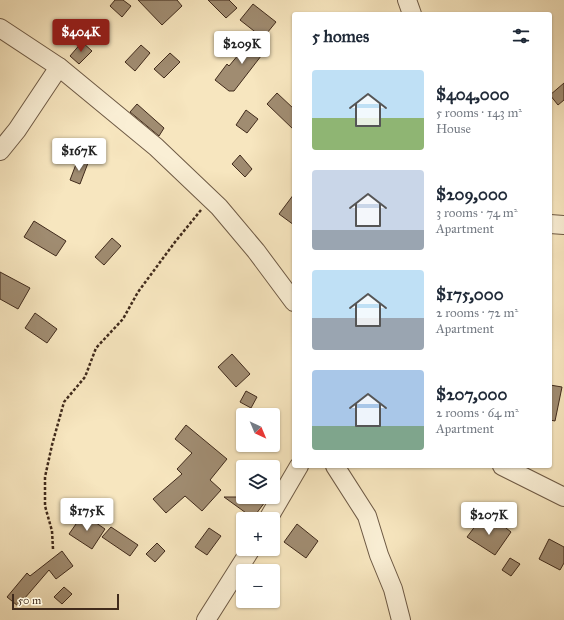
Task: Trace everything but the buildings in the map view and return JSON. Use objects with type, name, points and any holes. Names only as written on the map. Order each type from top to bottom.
[{"type":"street","points":[[407,0],[411,12]]},
{"type":"street","points":[[0,28],[59,67],[156,147],[212,200],[256,251],[292,299]]},
{"type":"street","points":[[0,151],[17,130],[59,67]]},
{"type":"street","points":[[552,224],[564,225]]},
{"type":"street","points":[[272,512],[298,468]]},
{"type":"street","points":[[335,468],[367,516],[379,555],[393,588],[401,620]]},
{"type":"street","points":[[506,468],[564,497]]},
{"type":"street","points":[[206,620],[247,556]]},
{"type":"path","points":[[53,549],[52,532],[45,506],[45,477],[64,402],[85,377],[96,348],[123,319],[138,292],[174,242],[196,215],[212,200]]}]
